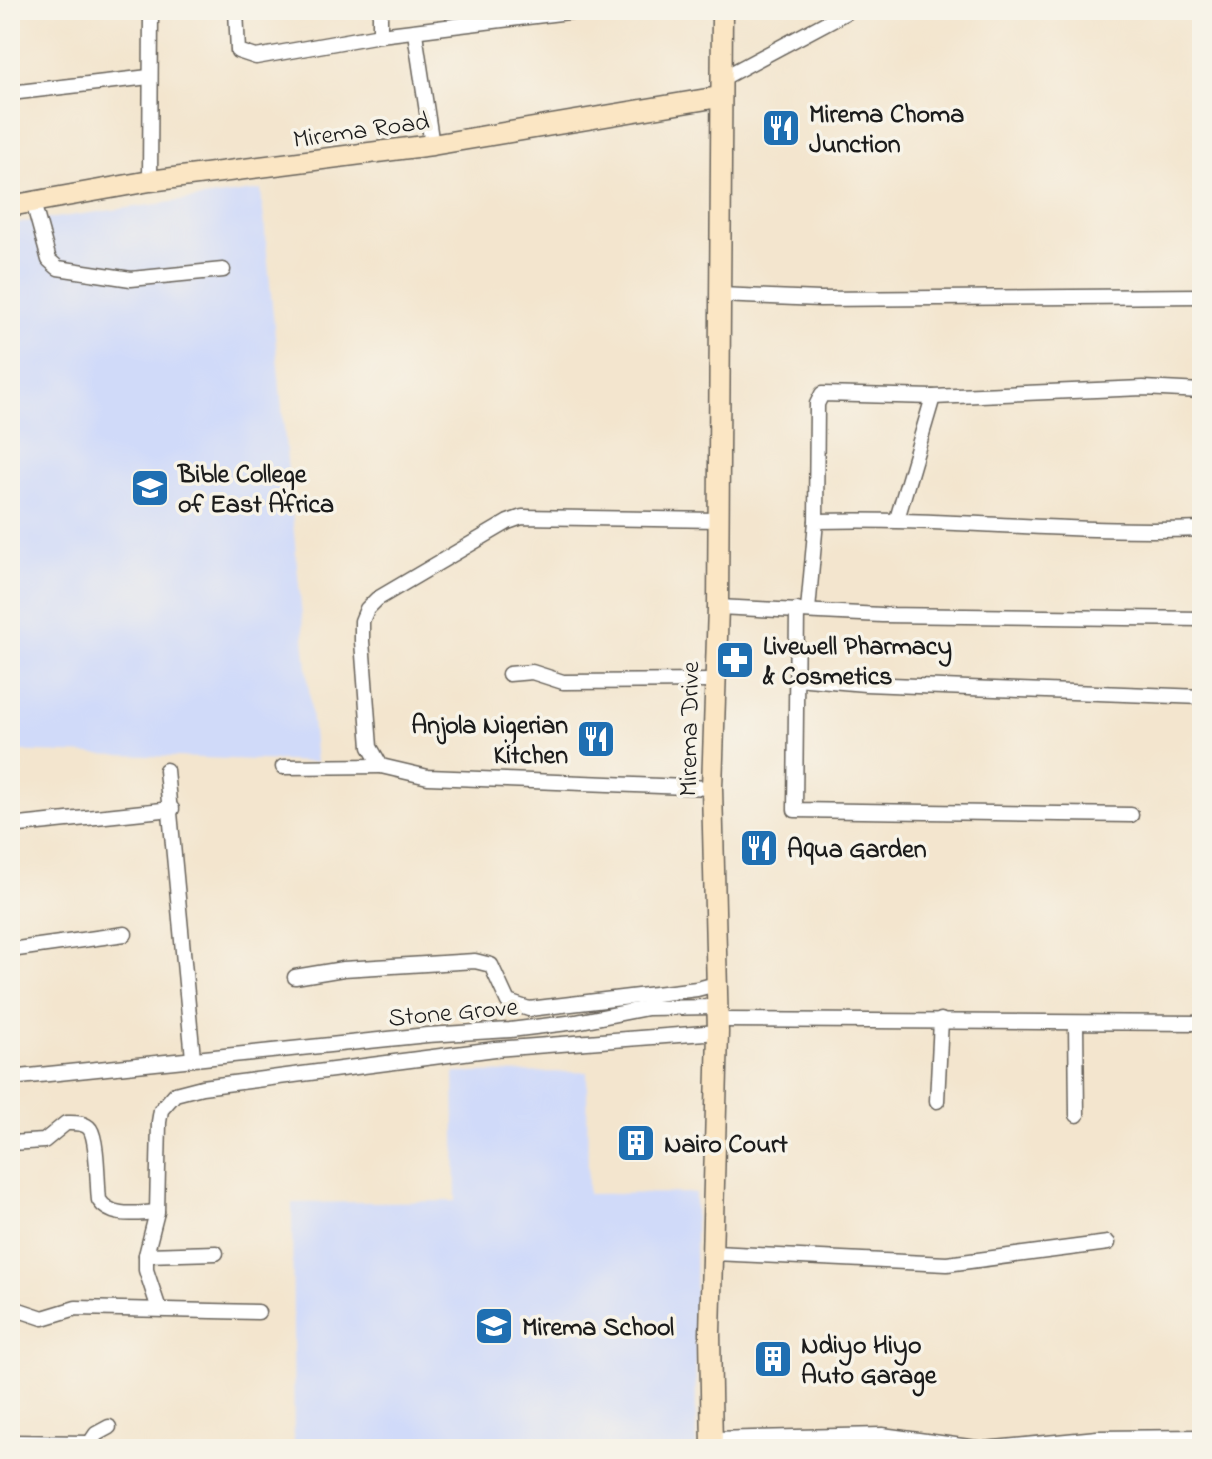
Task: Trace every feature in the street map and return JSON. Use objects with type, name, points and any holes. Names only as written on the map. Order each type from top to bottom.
[{"type":"street","points":[[150,181],[151,10]]},
{"type":"street","points":[[236,10],[238,51],[244,56],[256,57],[380,35],[585,10]]},
{"type":"street","points":[[380,10],[380,35]]},
{"type":"street","name":"Mirema Drive","points":[[712,1444],[710,1333],[717,1019],[712,788],[718,607],[722,10]]},
{"type":"street","name":"Mirema Road","points":[[10,206],[150,181],[432,145],[720,88],[850,10]]},
{"type":"street","points":[[415,33],[432,145]]},
{"type":"street","points":[[10,93],[149,77]]},
{"type":"street","points":[[33,202],[49,260],[58,268],[131,279],[223,270]]},
{"type":"street","points":[[719,295],[820,299],[1202,296]]},
{"type":"street","points":[[1131,815],[795,810],[796,678],[816,521],[817,404],[822,394],[933,397],[1143,388],[1202,391]]},
{"type":"street","points":[[897,519],[933,397]]},
{"type":"street","points":[[381,766],[370,747],[362,641],[362,621],[377,599],[508,522],[522,517],[719,520]]},
{"type":"street","points":[[816,521],[897,519],[1082,530],[1202,529]]},
{"type":"street","points":[[718,607],[882,615],[1202,619]]},
{"type":"street","points":[[509,674],[532,672],[563,682],[714,681]]},
{"type":"street","points":[[796,678],[865,684],[1202,697]]},
{"type":"street","points":[[283,767],[381,766],[428,777],[488,776],[712,788]]},
{"type":"street","points":[[166,770],[193,1058]]},
{"type":"street","points":[[10,826],[172,809]]},
{"type":"street","points":[[10,950],[125,934]]},
{"type":"street","points":[[295,977],[343,969],[475,961],[491,965],[508,1002],[529,1009],[697,989],[716,984]]},
{"type":"street","name":"Stone Grove","points":[[10,1078],[193,1058],[510,1030],[576,1022],[647,1008],[717,1019]]},
{"type":"street","points":[[159,1309],[146,1270],[146,1255],[157,1212],[161,1110],[167,1101],[184,1090],[717,1019],[1202,1023]]},
{"type":"street","points":[[937,1101],[941,1020]]},
{"type":"street","points":[[1076,1023],[1077,1115]]},
{"type":"street","points":[[10,1143],[44,1141],[66,1123],[83,1124],[91,1129],[99,1200],[103,1206],[120,1213],[157,1212]]},
{"type":"street","points":[[714,1253],[947,1264],[1108,1243]]},
{"type":"street","points":[[146,1255],[216,1253]]},
{"type":"street","points":[[10,1307],[43,1318],[76,1308],[258,1312]]},
{"type":"street","points":[[10,1442],[86,1446],[109,1427]]},
{"type":"street","points":[[712,1444],[882,1442],[984,1449],[1097,1438],[1202,1437]]},
{"type":"shaded area","name":"Bible College of East Africa","points":[[261,190],[316,762],[10,751],[10,224]]},
{"type":"shaded area","name":"Mirema School","points":[[587,1072],[588,1194],[695,1193],[696,1449],[294,1449],[292,1203],[456,1201],[454,1073]]},
{"type":"place","name":"Mirema Choma Junction","points":[[781,128]]},
{"type":"place","name":"Bible College of East Africa","points":[[150,488]]},
{"type":"place","name":"Livewell Pharmacy & Cosmetics","points":[[735,660]]},
{"type":"place","name":"Anjola Nigerian Kitchen","points":[[596,739]]},
{"type":"place","name":"Aqua Garden","points":[[759,848]]},
{"type":"place","name":"Nairo Court","points":[[636,1143]]},
{"type":"place","name":"Mirema School","points":[[494,1326]]},
{"type":"place","name":"Ndiyo Hiyo Auto Garage","points":[[773,1359]]}]
